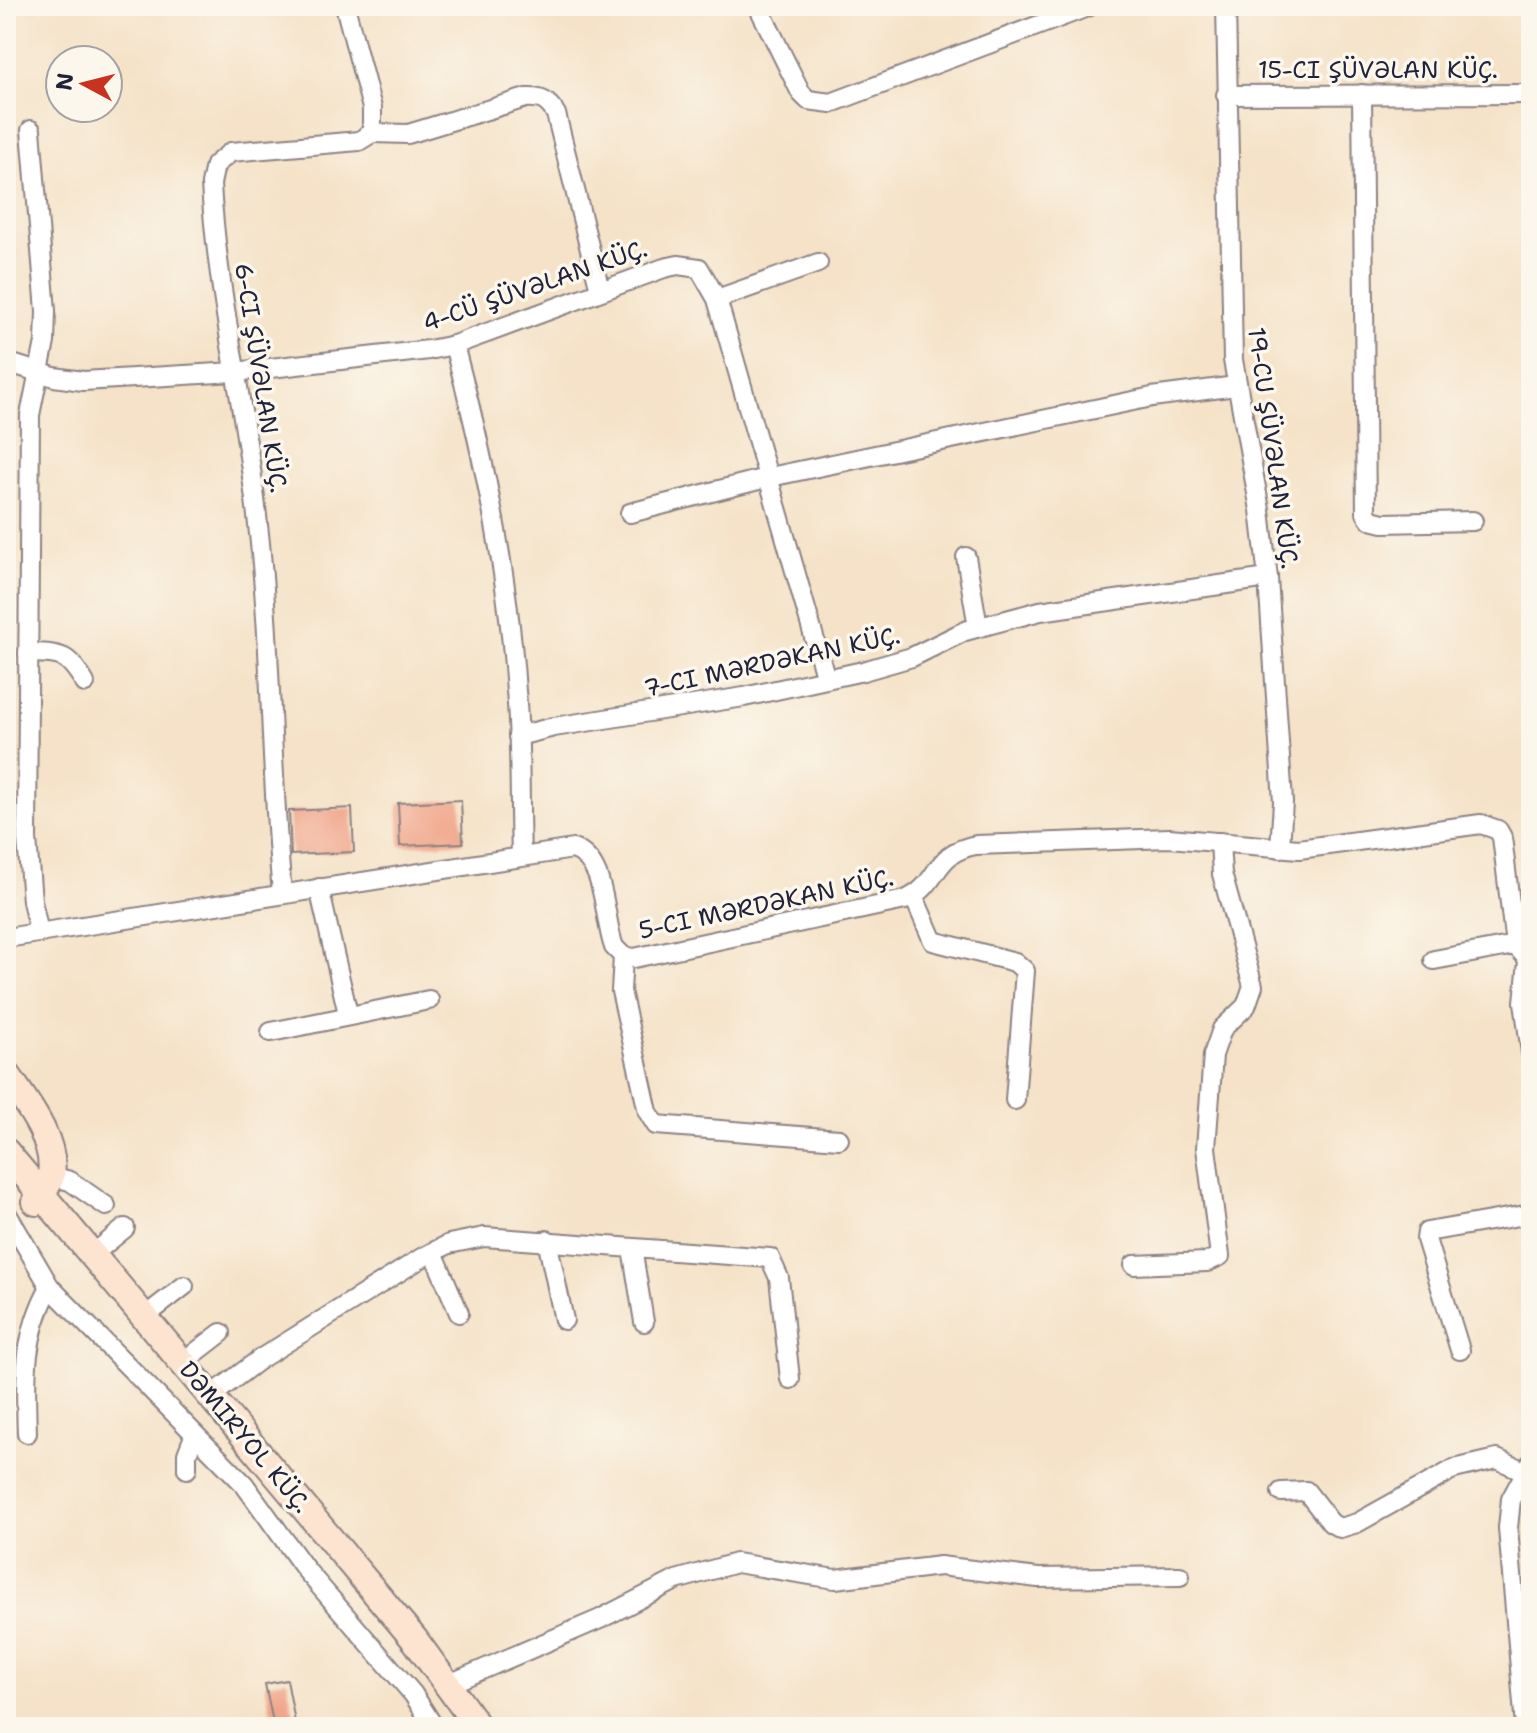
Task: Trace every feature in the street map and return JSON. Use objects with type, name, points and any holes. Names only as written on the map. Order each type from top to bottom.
[{"type":"main road","points":[[6,1073],[39,1128],[50,1155],[43,1191]]},
{"type":"main road","name":"DƏMIRYOL KÜÇ.","points":[[6,1152],[43,1191],[92,1255],[449,1684],[478,1727]]},
{"type":"main road","points":[[6,1167],[43,1191],[426,1668],[466,1727]]},
{"type":"street","points":[[345,6],[372,108],[372,133]]},
{"type":"street","points":[[758,6],[801,93],[818,104],[831,103],[1090,6]]},
{"type":"street","name":"19-CU ŞÜVƏLAN KÜÇ.","points":[[1226,6],[1230,315],[1236,386],[1258,499],[1268,578],[1283,802],[1280,848]]},
{"type":"street","points":[[1362,94],[1366,513],[1371,520],[1383,523],[1473,521]]},
{"type":"street","name":"15-CI ŞÜVƏLAN KÜÇ.","points":[[1226,95],[1531,94]]},
{"type":"street","points":[[282,893],[274,809],[262,559],[211,198],[215,165],[239,150],[359,141],[372,133],[408,134],[526,98],[539,98],[550,103],[556,114],[600,290]]},
{"type":"street","points":[[31,130],[46,311],[40,371],[30,415],[29,873],[39,933]]},
{"type":"street","points":[[717,299],[818,263]]},
{"type":"street","name":"4-CÜ ŞÜVƏLAN KÜÇ.","points":[[6,362],[54,377],[83,381],[235,372],[454,345],[664,268],[690,265],[708,277],[717,299],[826,679]]},
{"type":"street","points":[[454,345],[494,506],[512,648],[521,855]]},
{"type":"street","points":[[630,513],[770,477],[1152,397],[1236,386]]},
{"type":"street","points":[[966,557],[978,627]]},
{"type":"street","name":"7-CI MƏRDƏKAN KÜÇ.","points":[[518,736],[531,731],[629,717],[826,679],[899,662],[978,627],[1040,611],[1268,578]]},
{"type":"street","points":[[28,653],[63,655],[72,661],[85,683]]},
{"type":"street","name":"5-CI MƏRDƏKAN KÜÇ.","points":[[6,938],[573,849],[590,858],[611,939],[623,956],[654,954],[914,897],[927,885],[946,856],[976,845],[1137,838],[1280,848],[1319,847],[1467,825],[1490,825],[1502,837],[1515,945]]},
{"type":"street","points":[[1134,1265],[1207,1262],[1220,1256],[1206,1138],[1213,1055],[1222,1029],[1246,1006],[1253,986],[1222,874],[1220,842]]},
{"type":"street","points":[[319,888],[348,1014]]},
{"type":"street","points":[[914,897],[933,941],[1015,962],[1025,971],[1015,1100]]},
{"type":"street","points":[[1434,960],[1515,945],[1530,961],[1524,1002],[1531,1053]]},
{"type":"street","points":[[623,956],[621,991],[648,1112],[656,1125],[839,1139]]},
{"type":"street","points":[[271,1032],[429,1000]]},
{"type":"street","points":[[43,1191],[70,1181],[106,1206]]},
{"type":"street","name":"DƏMIRYOL KÜÇ.","points":[[6,1212],[50,1287],[244,1484],[306,1570],[413,1694],[434,1727]]},
{"type":"street","points":[[1460,1350],[1426,1239],[1427,1232],[1531,1214]]},
{"type":"street","points":[[92,1255],[125,1228]]},
{"type":"street","points":[[211,1396],[260,1359],[433,1252],[449,1244],[484,1237],[770,1258],[779,1278],[790,1379]]},
{"type":"street","points":[[547,1240],[564,1320]]},
{"type":"street","points":[[632,1248],[644,1322]]},
{"type":"street","points":[[433,1252],[459,1313]]},
{"type":"street","points":[[144,1317],[184,1286]]},
{"type":"street","points":[[27,1433],[24,1369],[27,1340],[50,1287]]},
{"type":"street","points":[[182,1363],[221,1333]]},
{"type":"street","points":[[187,1469],[187,1454],[194,1436]]},
{"type":"street","points":[[1281,1492],[1306,1491],[1331,1523],[1340,1528],[1357,1523],[1454,1469],[1497,1459],[1527,1467],[1511,1499],[1508,1528],[1526,1677],[1525,1727]]},
{"type":"street","points":[[449,1684],[600,1619],[676,1580],[736,1563],[775,1566],[835,1579],[940,1566],[1038,1578],[1180,1576]]},
{"type":"building","points":[[461,800],[463,843],[400,846],[398,803]]},
{"type":"building","points":[[352,808],[354,852],[291,855],[289,811]]},
{"type":"building","points":[[287,1680],[295,1722],[274,1727],[265,1684]]}]
